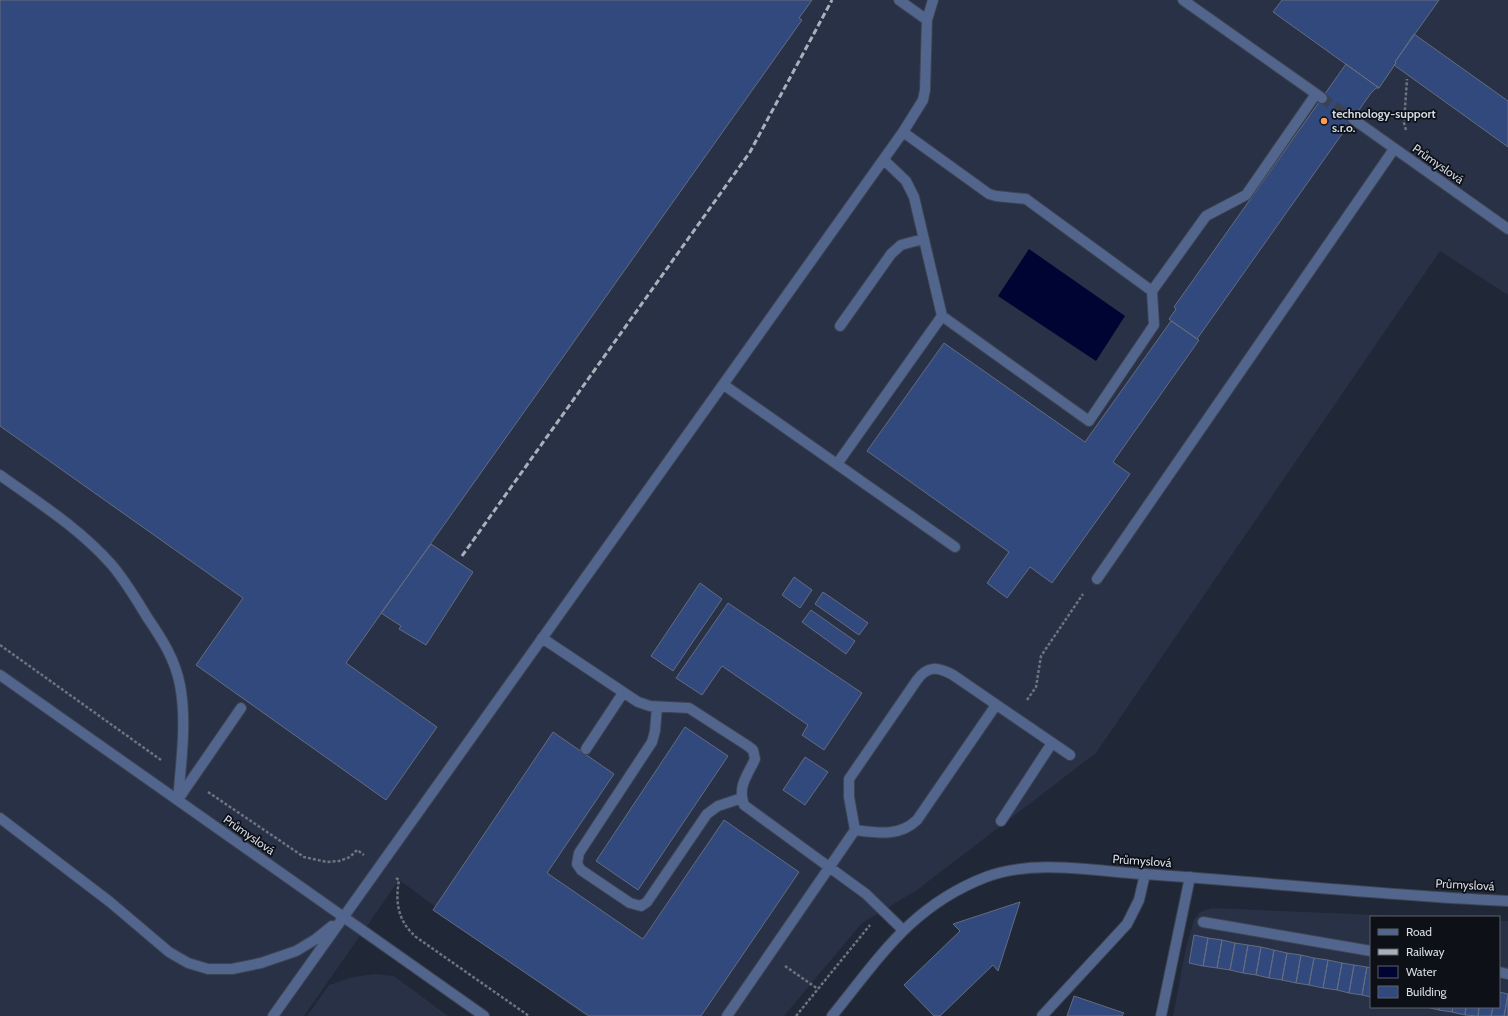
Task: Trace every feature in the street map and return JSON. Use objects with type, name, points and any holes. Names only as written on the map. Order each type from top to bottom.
[{"type":"street","points":[[899,0],[927,20]]},
{"type":"street","points":[[273,1016],[903,132],[923,100],[925,90],[927,20],[933,0]]},
{"type":"street","points":[[884,160],[906,181],[910,189],[942,316],[1089,421],[1154,325],[1152,291],[1206,216],[1246,195],[1319,96],[1183,0]]},
{"type":"street","name":"Průmyslová","points":[[1353,119],[1508,229]]},
{"type":"street","points":[[903,132],[989,194],[1026,199],[1152,291]]},
{"type":"street","points":[[1097,579],[1394,149]]},
{"type":"street","points":[[840,326],[891,254],[901,245],[923,239]]},
{"type":"street","points":[[837,464],[942,316]]},
{"type":"street","points":[[724,385],[955,547]]},
{"type":"street","points":[[0,475],[70,524],[89,541],[112,565],[167,647],[175,663],[180,685],[183,749],[178,800]]},
{"type":"street","points":[[542,638],[644,705],[689,708],[694,710],[753,750],[755,759],[744,778],[741,791],[744,805],[883,909],[903,930]]},
{"type":"street","points":[[727,1016],[855,830],[849,797],[849,779],[921,675],[932,668],[939,668],[1070,755]]},
{"type":"street","name":"Průmyslová","points":[[0,674],[484,1016]]},
{"type":"street","points":[[586,749],[624,693]]},
{"type":"street","points":[[855,830],[888,834],[904,830],[917,820],[996,705]]},
{"type":"street","points":[[657,707],[656,731],[652,742],[580,853],[577,864],[581,870],[630,903],[641,906],[647,902],[707,814],[718,806],[742,798]]},
{"type":"street","points":[[178,800],[240,708]]},
{"type":"street","points":[[1001,821],[1052,743]]},
{"type":"street","points":[[0,818],[110,902],[169,952],[188,963],[208,970],[219,971],[239,968],[261,963],[296,951],[316,939],[343,917]]},
{"type":"street","name":"Průmyslová","points":[[832,1016],[903,930],[936,903],[952,893],[986,877],[1011,870],[1045,867],[1421,896],[1508,900]]},
{"type":"street","points":[[1042,1016],[1127,924],[1139,900],[1145,874]]},
{"type":"street","points":[[1161,1016],[1190,877]]},
{"type":"street","points":[[1203,922],[1370,951]]},
{"type":"path","points":[[1407,79],[1404,123],[1407,131]]},
{"type":"path","points":[[1015,718],[1036,687],[1041,656],[1090,584],[1097,579]]},
{"type":"path","points":[[0,645],[180,773]]},
{"type":"path","points":[[191,780],[304,857],[322,862],[339,861],[350,857],[357,850],[399,880],[397,904],[401,918],[407,929],[416,937],[529,1016]]},
{"type":"path","points":[[796,1016],[883,909]]},
{"type":"shaded area","points":[[0,0],[1508,0],[1508,295],[1440,251],[1096,753],[917,890],[862,923],[784,1016],[585,1016],[399,880],[304,1016],[0,1016]]},
{"type":"shaded area","points":[[1212,908],[1400,916],[1370,916],[1370,1008],[1500,1008],[1500,921],[1508,921],[1508,1016],[1173,1016],[1186,947],[1194,920],[1200,912]]},
{"type":"shaded area","points":[[375,974],[394,976],[448,1016],[307,1016],[329,985],[353,977]]},
{"type":"water","points":[[1029,249],[1125,316],[1096,361],[998,296]]},
{"type":"building","points":[[0,0],[812,0],[799,18],[802,20],[346,663],[437,727],[386,800],[196,665],[243,598],[0,426]]},
{"type":"building","points":[[1282,0],[1439,0],[1395,62],[1396,63],[1379,88],[1273,12]]},
{"type":"building","points":[[1414,34],[1508,101],[1508,147],[1394,65]]},
{"type":"building","points":[[1346,64],[1379,88],[1376,88],[1371,93],[1197,339],[1169,319],[1176,309],[1174,307]]},
{"type":"building","points":[[1171,321],[1199,340],[1113,462],[1130,474],[1052,583],[1030,567],[1007,598],[987,583],[1009,552],[867,451],[944,343],[1085,442]]},
{"type":"building","points":[[431,544],[473,572],[426,645],[399,629],[401,626],[381,613]]},
{"type":"building","points":[[794,577],[812,590],[800,608],[782,595]]},
{"type":"building","points":[[700,583],[722,599],[673,671],[651,656]]},
{"type":"building","points":[[823,592],[868,623],[859,635],[815,604]]},
{"type":"building","points":[[728,603],[862,693],[824,750],[802,735],[808,725],[722,666],[702,695],[676,678]]},
{"type":"building","points":[[811,610],[855,641],[846,654],[802,622]]},
{"type":"building","points":[[685,727],[728,756],[638,890],[596,861]]},
{"type":"building","points":[[553,732],[614,774],[547,873],[643,939],[724,820],[799,872],[701,1016],[589,1016],[433,910]]},
{"type":"building","points":[[805,757],[828,772],[805,805],[783,790]]},
{"type":"building","points":[[1020,902],[998,971],[993,965],[940,1016],[934,1016],[904,985],[960,931],[953,924]]},
{"type":"building","points":[[1194,935],[1208,938],[1203,966],[1189,963]]},
{"type":"building","points":[[1208,938],[1222,940],[1217,968],[1203,966]]},
{"type":"building","points":[[1222,940],[1235,943],[1230,970],[1217,968]]},
{"type":"building","points":[[1235,943],[1248,945],[1243,973],[1230,970]]},
{"type":"building","points":[[1248,945],[1261,947],[1256,975],[1243,973]]},
{"type":"building","points":[[1261,947],[1274,950],[1269,978],[1256,975]]},
{"type":"building","points":[[1274,950],[1287,953],[1282,980],[1269,978]]},
{"type":"building","points":[[1287,953],[1301,955],[1296,983],[1282,980]]},
{"type":"building","points":[[1301,955],[1314,958],[1309,985],[1296,983]]},
{"type":"building","points":[[1314,958],[1328,960],[1323,988],[1309,985]]},
{"type":"building","points":[[1328,960],[1342,963],[1337,990],[1323,988]]},
{"type":"building","points":[[1342,963],[1354,965],[1349,993],[1337,990]]},
{"type":"building","points":[[1354,965],[1367,967],[1362,995],[1349,993]]},
{"type":"building","points":[[1367,967],[1370,968],[1370,997],[1362,995]]},
{"type":"building","points":[[1500,992],[1508,994],[1504,1016],[1491,1016],[1493,1008],[1500,1008]]},
{"type":"building","points":[[1508,995],[1508,1016],[1504,1016]]},
{"type":"building","points":[[1074,996],[1124,1013],[1122,1016],[1067,1016]]},
{"type":"building","points":[[1439,1008],[1453,1008],[1452,1012],[1439,1010]]},
{"type":"building","points":[[1453,1008],[1466,1008],[1465,1015],[1452,1012]]},
{"type":"building","points":[[1466,1008],[1479,1008],[1478,1016],[1465,1015]]},
{"type":"building","points":[[1479,1008],[1493,1008],[1491,1016],[1478,1016]]},
{"type":"tunnel","points":[[1322,98],[1353,119]]},
{"type":"railway","points":[[462,556],[750,152],[832,0]]},
{"type":"place","name":"technology-support s.r.o.","points":[[1324,121]]}]
